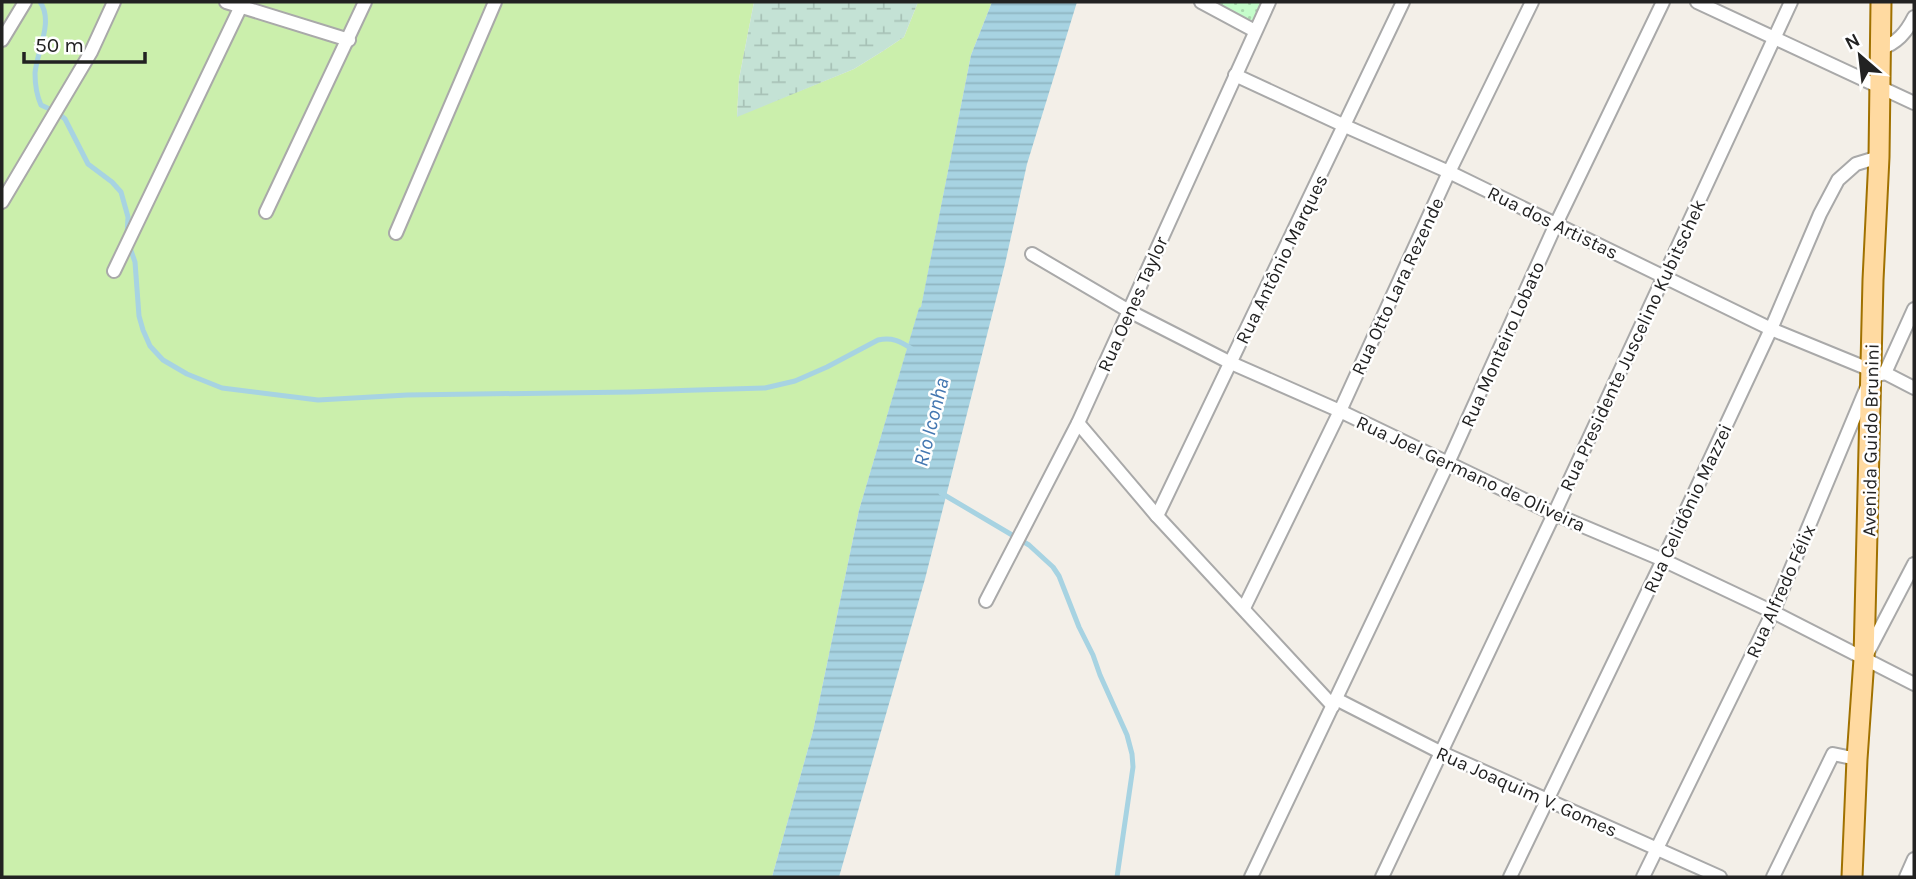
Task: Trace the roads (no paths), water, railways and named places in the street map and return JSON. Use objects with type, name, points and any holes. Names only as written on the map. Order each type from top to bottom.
[{"type":"main road","name":"Avenida Guido Brunini","points":[[1852,877],[1876,374],[1873,280],[1879,157],[1881,2]]},
{"type":"street","points":[[2,40],[25,2]]},
{"type":"street","points":[[2,202],[91,52],[114,2]]},
{"type":"street","points":[[226,2],[242,4],[349,40]]},
{"type":"street","points":[[266,212],[365,2]]},
{"type":"street","points":[[396,233],[495,2]]},
{"type":"street","points":[[1201,2],[1255,31]]},
{"type":"street","name":"Rua Oenes Taylor","points":[[986,601],[1078,423],[1269,2]]},
{"type":"street","name":"Rua Antônio Marques","points":[[1157,516],[1403,2]]},
{"type":"street","name":"Rua Otto Lara Rezende","points":[[1244,608],[1340,411],[1449,172],[1532,2]]},
{"type":"street","name":"Rua Monteiro Lobato","points":[[1251,877],[1448,463],[1556,224],[1663,2]]},
{"type":"street","points":[[1697,2],[1914,103]]},
{"type":"street","name":"Rua Presidente Juscelino Kubitschek","points":[[1382,877],[1554,514],[1791,2]]},
{"type":"street","points":[[114,271],[242,4]]},
{"type":"street","points":[[1880,49],[1892,45],[1901,37],[1914,17]]},
{"type":"street","name":"Rua dos Artistas","points":[[1235,75],[1449,172],[1771,328],[1914,388]]},
{"type":"street","name":"Rua Celidônio Mazzei","points":[[1510,877],[1663,561],[1771,328],[1820,214],[1838,180],[1856,164],[1879,157]]},
{"type":"street","name":"Rua Joel Germano de Oliveira","points":[[1032,254],[1129,312],[1231,363],[1340,411],[1554,514],[1773,612],[1914,684]]},
{"type":"street","name":"Rua Alfredo Félix","points":[[1643,877],[1773,612],[1876,374],[1914,309]]},
{"type":"street","name":"Rua Joaquim V. Gomes","points":[[1078,423],[1157,516],[1334,703],[1720,877]]},
{"type":"street","points":[[1864,659],[1914,564]]},
{"type":"street","points":[[1773,877],[1833,754],[1857,760]]},
{"type":"street","points":[[1906,877],[1914,859]]},
{"type":"water","name":"Rio Iconha","points":[[992,2],[1077,2],[1027,164],[1005,264],[925,579],[839,877],[772,877],[813,731],[859,510],[921,307],[971,55]]},
{"type":"waterway","points":[[40,2],[44,10],[45,27],[35,73],[41,105],[65,119],[88,164],[121,192],[128,217],[127,236]]},
{"type":"waterway","points":[[129,245],[135,262],[139,316],[150,346],[163,360],[187,374],[222,388],[318,400],[407,395],[765,388],[795,381],[878,340],[896,340],[912,349]]},
{"type":"waterway","points":[[941,493],[1029,545],[1059,576],[1127,735],[1132,754],[1133,767],[1117,877]]}]
